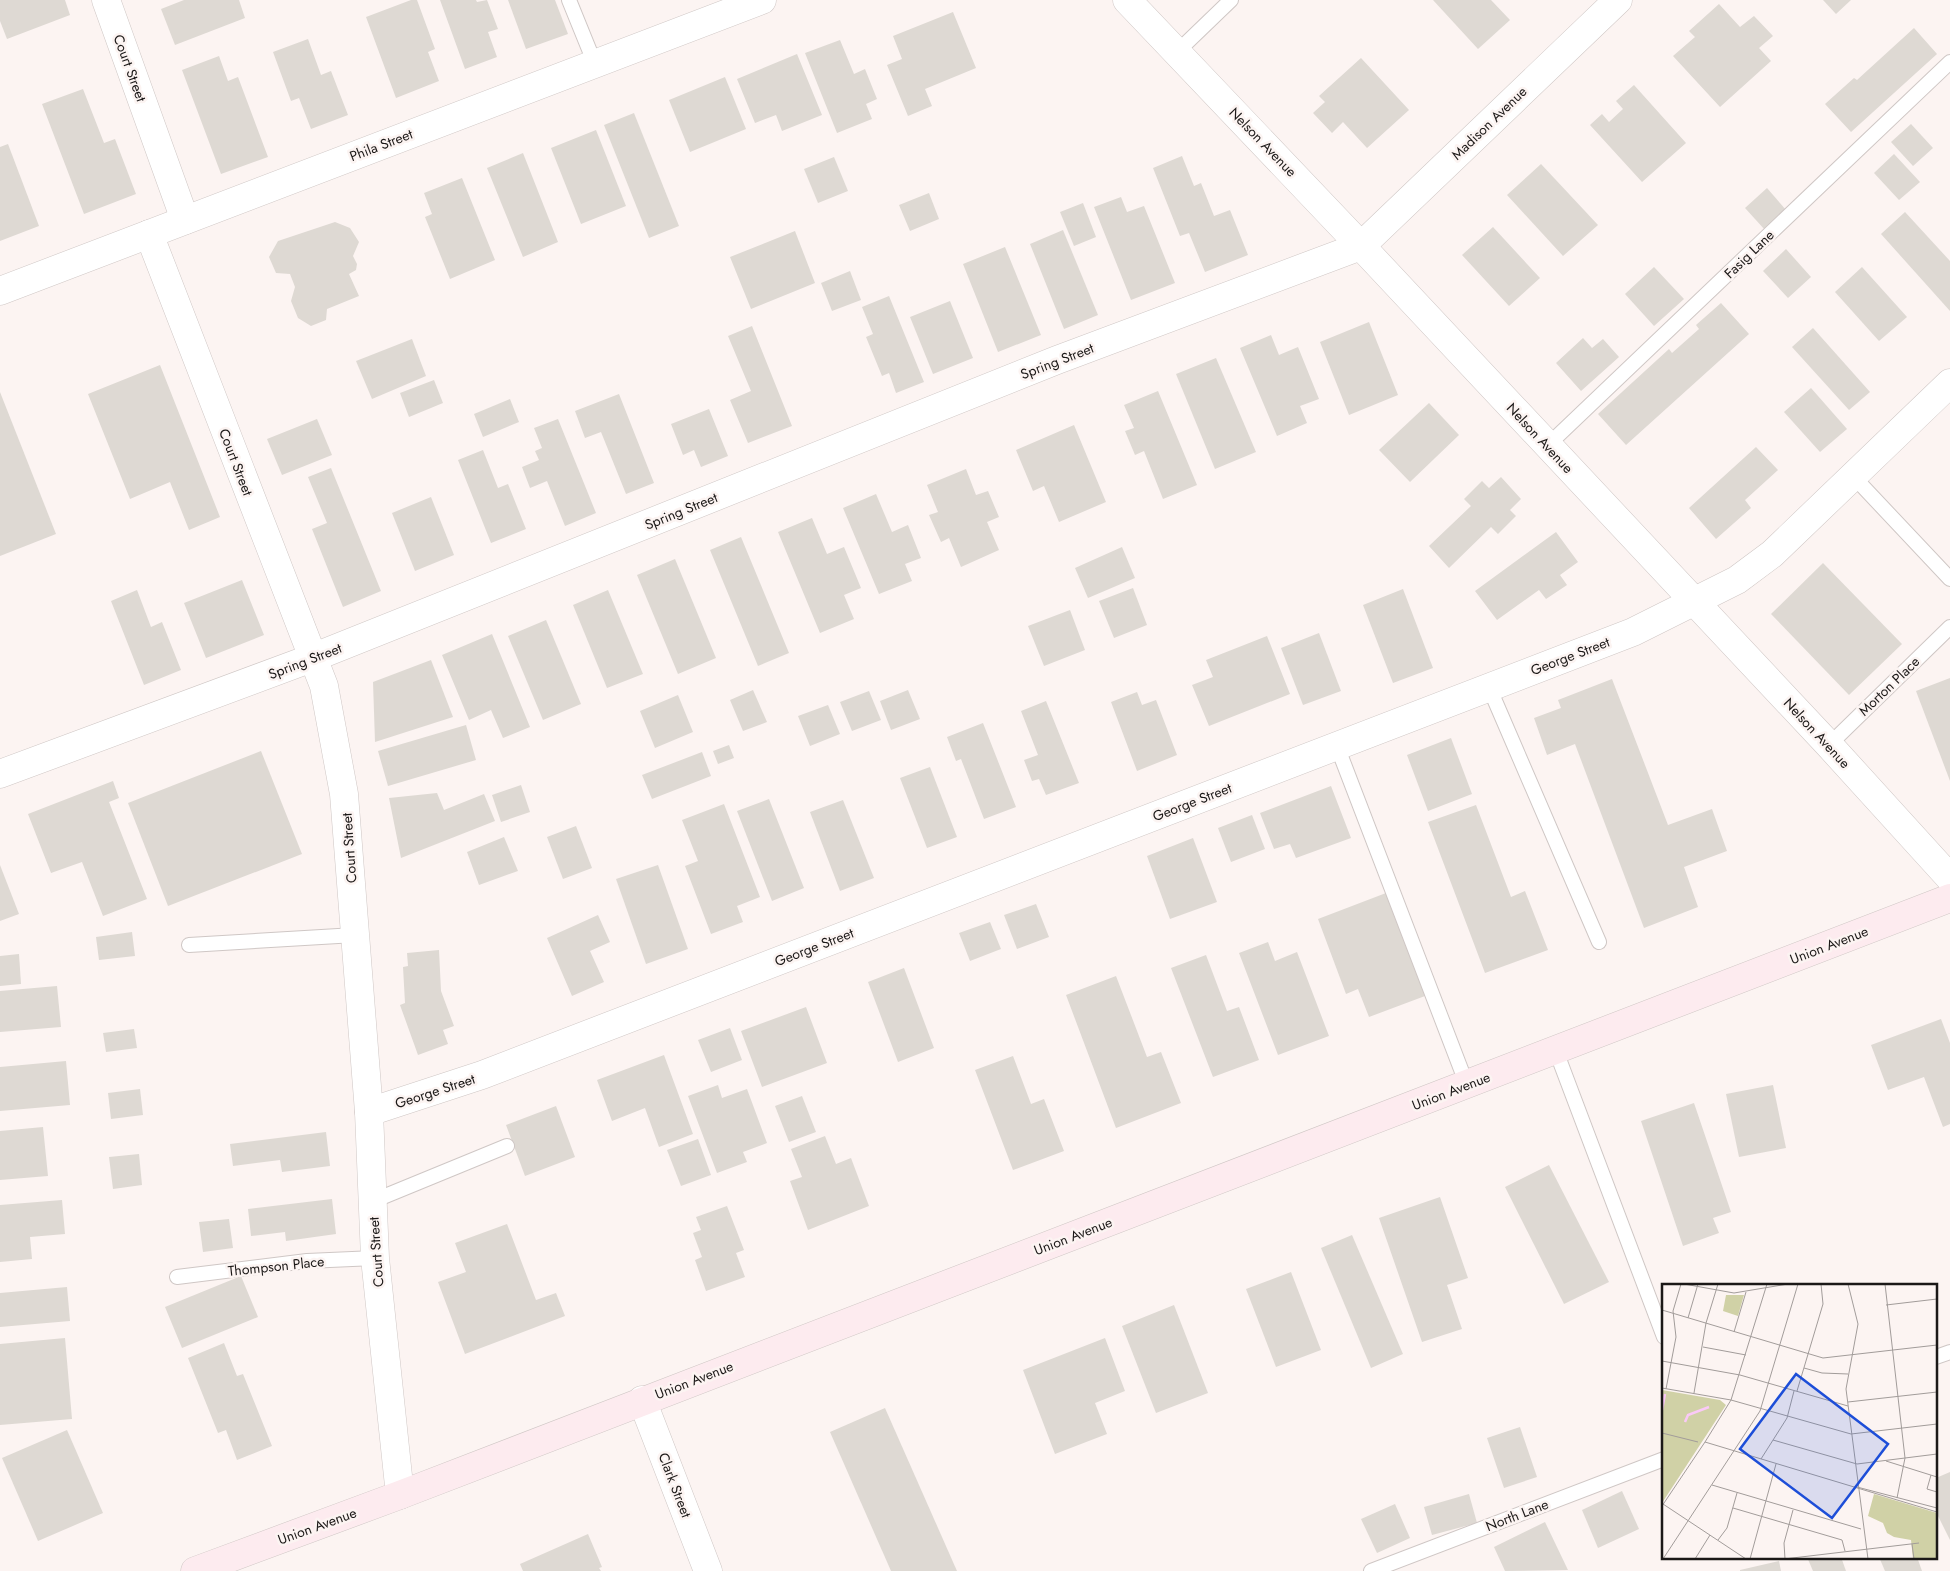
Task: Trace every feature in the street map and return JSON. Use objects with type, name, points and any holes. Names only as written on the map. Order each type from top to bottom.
[{"type":"main road","name":"Union Avenue","points":[[195,1571],[400,1495],[642,1400],[1556,1051],[1950,898]]},
{"type":"street","name":"Court Street","points":[[106,0],[185,220]]},
{"type":"street","name":"Phila Street","points":[[0,291],[762,0]]},
{"type":"street","name":"Nelson Avenue","points":[[1127,0],[1361,246],[1829,745],[1950,878]]},
{"type":"street","name":"Madison Avenue","points":[[1361,246],[1618,0]]},
{"type":"street","name":"Court Street","points":[[149,234],[324,686],[344,794],[369,1112],[375,1258],[400,1495]]},
{"type":"street","name":"Spring Street","points":[[0,774],[312,658],[1048,364],[1361,246]]},
{"type":"street","name":"George Street","points":[[369,1112],[482,1075],[1633,632],[1737,580],[1772,554],[1950,384]]},
{"type":"street","name":"Clark Street","points":[[642,1400],[708,1571]]},
{"type":"lane","points":[[569,0],[595,64]]},
{"type":"lane","points":[[1177,52],[1231,0]]},
{"type":"lane","name":"Fasig Lane","points":[[1547,446],[1950,62]]},
{"type":"lane","points":[[1853,476],[1950,579]]},
{"type":"lane","name":"Morton Place","points":[[1829,745],[1950,627]]},
{"type":"lane","points":[[1490,687],[1599,942]]},
{"type":"lane","points":[[1337,746],[1467,1085]]},
{"type":"lane","points":[[189,946],[355,935]]},
{"type":"lane","points":[[1556,1051],[1662,1332]]},
{"type":"lane","points":[[373,1201],[508,1146]]},
{"type":"lane","name":"Thompson Place","points":[[177,1277],[307,1261],[375,1258]]},
{"type":"lane","points":[[1938,1356],[1950,1352]]},
{"type":"lane","name":"North Lane","points":[[1371,1571],[1662,1460]]},
{"type":"building","points":[[0,0],[65,0],[70,15],[7,39],[0,21]]},
{"type":"building","points":[[184,0],[239,0],[245,18],[175,45],[161,9]]},
{"type":"building","points":[[411,0],[417,0],[435,49],[428,52],[439,81],[396,98],[366,17]]},
{"type":"building","points":[[440,0],[476,0],[477,2],[487,0],[498,29],[488,32],[497,57],[465,69]]},
{"type":"building","points":[[508,0],[555,0],[568,34],[526,49]]},
{"type":"building","points":[[1433,0],[1491,0],[1510,20],[1478,49]]},
{"type":"building","points":[[1823,0],[1851,0],[1836,14]]},
{"type":"building","points":[[1719,4],[1740,27],[1754,16],[1773,36],[1759,48],[1771,61],[1720,107],[1673,56],[1695,37],[1689,31]]},
{"type":"building","points":[[953,12],[976,68],[925,89],[932,106],[908,116],[887,65],[902,59],[893,36]]},
{"type":"building","points":[[1914,28],[1937,54],[1851,132],[1825,104],[1854,78],[1857,80]]},
{"type":"building","points":[[308,39],[321,75],[331,71],[348,115],[311,129],[299,98],[291,101],[273,52]]},
{"type":"building","points":[[840,40],[854,74],[865,69],[877,99],[866,104],[872,119],[837,133],[805,53]]},
{"type":"building","points":[[797,54],[822,115],[782,131],[776,115],[755,123],[737,79]]},
{"type":"building","points":[[219,56],[228,81],[238,77],[268,157],[221,174],[182,70]]},
{"type":"building","points":[[1361,58],[1409,110],[1367,148],[1343,122],[1332,133],[1313,113],[1325,102],[1319,96]]},
{"type":"building","points":[[725,77],[746,129],[690,152],[669,100]]},
{"type":"building","points":[[1634,85],[1686,143],[1642,182],[1590,125],[1602,114],[1609,122],[1623,109],[1616,101]]},
{"type":"building","points":[[83,89],[104,143],[115,139],[136,194],[84,214],[42,104]]},
{"type":"building","points":[[634,113],[679,226],[649,238],[604,125]]},
{"type":"building","points":[[1911,124],[1933,148],[1913,166],[1891,142]]},
{"type":"building","points":[[596,130],[626,206],[581,224],[551,148]]},
{"type":"building","points":[[8,144],[39,226],[0,241],[0,147]]},
{"type":"building","points":[[523,153],[558,242],[523,257],[487,168]]},
{"type":"building","points":[[1894,154],[1920,182],[1899,200],[1874,173]]},
{"type":"building","points":[[1182,156],[1194,186],[1201,183],[1214,216],[1230,210],[1248,255],[1205,272],[1189,233],[1180,236],[1153,168]]},
{"type":"building","points":[[834,157],[848,191],[818,203],[804,169]]},
{"type":"building","points":[[1541,164],[1598,225],[1563,256],[1507,195]]},
{"type":"building","points":[[462,178],[495,260],[450,279],[425,217],[432,214],[424,193]]},
{"type":"building","points":[[1767,188],[1786,210],[1765,230],[1745,208]]},
{"type":"building","points":[[929,193],[939,219],[910,231],[899,205]]},
{"type":"building","points":[[1121,197],[1127,212],[1144,206],[1175,283],[1131,300],[1094,207]]},
{"type":"building","points":[[1083,203],[1096,237],[1074,246],[1060,212]]},
{"type":"building","points":[[1905,212],[1950,261],[1950,311],[1881,234]]},
{"type":"building","points":[[335,222],[350,228],[359,242],[353,256],[357,264],[356,270],[349,274],[359,296],[327,309],[326,320],[311,326],[298,318],[291,301],[295,287],[290,274],[276,273],[269,257],[278,241]]},
{"type":"building","points":[[1493,227],[1540,278],[1509,306],[1462,255]]},
{"type":"building","points":[[1063,230],[1098,315],[1064,329],[1030,244]]},
{"type":"building","points":[[795,231],[815,283],[751,309],[730,257]]},
{"type":"building","points":[[1005,247],[1041,335],[998,352],[963,264]]},
{"type":"building","points":[[1786,249],[1811,277],[1788,298],[1763,271]]},
{"type":"building","points":[[1654,267],[1684,299],[1654,326],[1625,294]]},
{"type":"building","points":[[1862,267],[1907,317],[1879,341],[1835,292]]},
{"type":"building","points":[[850,271],[861,300],[832,311],[821,283]]},
{"type":"building","points":[[889,296],[924,382],[896,393],[889,373],[882,376],[866,337],[873,334],[862,307]]},
{"type":"building","points":[[950,301],[973,358],[933,374],[910,317]]},
{"type":"building","points":[[1721,303],[1749,334],[1626,445],[1598,414],[1669,349],[1672,353],[1699,329],[1696,325]]},
{"type":"building","points":[[1369,322],[1398,395],[1349,415],[1320,342]]},
{"type":"building","points":[[752,326],[792,426],[748,443],[730,400],[751,391],[728,336]]},
{"type":"building","points":[[1813,328],[1870,392],[1849,410],[1792,347]]},
{"type":"building","points":[[1271,335],[1279,355],[1298,347],[1319,399],[1300,406],[1307,423],[1277,436],[1240,348]]},
{"type":"building","points":[[1583,338],[1592,348],[1603,339],[1619,357],[1581,391],[1556,363]]},
{"type":"building","points":[[412,339],[426,376],[372,399],[356,361]]},
{"type":"building","points":[[1216,358],[1256,452],[1215,469],[1176,374]]},
{"type":"building","points":[[160,365],[220,517],[189,530],[170,482],[130,499],[88,394]]},
{"type":"building","points":[[434,380],[443,403],[409,417],[400,393]]},
{"type":"building","points":[[1811,388],[1847,429],[1820,452],[1784,412]]},
{"type":"building","points":[[1158,391],[1197,485],[1163,499],[1144,451],[1135,455],[1125,431],[1134,428],[1124,405]]},
{"type":"building","points":[[0,392],[56,534],[0,556]]},
{"type":"building","points":[[619,394],[654,483],[626,494],[601,432],[585,438],[575,411]]},
{"type":"building","points":[[510,399],[519,422],[483,437],[474,414]]},
{"type":"building","points":[[1429,403],[1459,435],[1410,482],[1379,450]]},
{"type":"building","points":[[709,409],[728,456],[701,467],[694,450],[683,455],[671,424]]},
{"type":"building","points":[[317,419],[332,455],[282,475],[267,439]]},
{"type":"building","points":[[558,419],[596,513],[565,526],[547,481],[530,488],[522,467],[539,460],[535,451],[542,448],[534,428]]},
{"type":"building","points":[[1074,425],[1106,502],[1059,522],[1044,486],[1033,491],[1016,450]]},
{"type":"building","points":[[1756,447],[1778,470],[1745,500],[1751,508],[1716,539],[1689,508]]},
{"type":"building","points":[[483,450],[498,488],[508,484],[526,529],[491,543],[458,460]]},
{"type":"building","points":[[331,468],[381,591],[343,607],[312,529],[327,523],[308,477]]},
{"type":"building","points":[[966,469],[976,495],[988,491],[999,517],[987,522],[999,550],[961,567],[949,538],[941,542],[929,515],[938,512],[927,485]]},
{"type":"building","points":[[1501,477],[1521,499],[1510,510],[1516,516],[1498,534],[1491,527],[1449,568],[1429,546],[1471,506],[1464,499],[1482,481],[1489,488]]},
{"type":"building","points":[[876,494],[892,532],[908,525],[921,558],[905,564],[912,581],[879,594],[843,508]]},
{"type":"building","points":[[431,497],[454,555],[415,571],[392,513]]},
{"type":"building","points":[[812,518],[827,554],[844,547],[861,588],[844,595],[854,619],[820,633],[778,532]]},
{"type":"building","points":[[1556,532],[1578,562],[1560,575],[1567,585],[1546,599],[1539,590],[1497,620],[1475,591]]},
{"type":"building","points":[[741,537],[789,653],[758,666],[710,550]]},
{"type":"building","points":[[1122,547],[1135,578],[1088,598],[1075,568]]},
{"type":"building","points":[[675,559],[716,658],[678,674],[637,575]]},
{"type":"building","points":[[1823,563],[1902,644],[1849,695],[1771,614]]},
{"type":"building","points":[[242,580],[264,635],[206,658],[184,603]]},
{"type":"building","points":[[1133,588],[1147,625],[1114,638],[1099,601]]},
{"type":"building","points":[[1403,589],[1433,668],[1393,683],[1363,605]]},
{"type":"building","points":[[137,590],[151,627],[162,622],[181,670],[144,685],[111,601]]},
{"type":"building","points":[[608,590],[643,674],[607,688],[573,605]]},
{"type":"building","points":[[1070,610],[1085,650],[1044,666],[1028,626]]},
{"type":"building","points":[[546,620],[581,704],[543,720],[508,636]]},
{"type":"building","points":[[1319,633],[1341,691],[1303,705],[1281,648]]},
{"type":"building","points":[[492,634],[530,727],[503,738],[491,710],[469,720],[442,655]]},
{"type":"building","points":[[1267,636],[1290,694],[1209,726],[1192,685],[1213,677],[1206,660]]},
{"type":"building","points":[[431,660],[453,717],[375,742],[373,682]]},
{"type":"building","points":[[1950,678],[1950,781],[1916,691]]},
{"type":"building","points":[[1612,679],[1668,825],[1712,809],[1727,851],[1684,867],[1698,907],[1644,928],[1575,744],[1547,755],[1534,718],[1561,708],[1558,700]]},
{"type":"building","points":[[753,690],[767,722],[743,731],[730,700]]},
{"type":"building","points":[[908,690],[920,719],[891,730],[880,701]]},
{"type":"building","points":[[869,691],[881,720],[852,731],[840,702]]},
{"type":"building","points":[[1137,692],[1142,705],[1156,700],[1177,755],[1137,771],[1111,702]]},
{"type":"building","points":[[678,695],[693,732],[655,748],[640,711]]},
{"type":"building","points":[[1046,701],[1079,783],[1046,795],[1039,779],[1032,781],[1024,760],[1038,755],[1021,711]]},
{"type":"building","points":[[828,705],[840,734],[810,746],[798,716]]},
{"type":"building","points":[[983,723],[1016,807],[984,819],[961,759],[956,761],[947,737]]},
{"type":"building","points":[[466,725],[476,760],[388,786],[378,751]]},
{"type":"building","points":[[1451,738],[1472,794],[1428,811],[1407,755]]},
{"type":"building","points":[[729,745],[734,758],[718,764],[713,751]]},
{"type":"building","points":[[261,751],[302,854],[168,906],[128,803]]},
{"type":"building","points":[[702,752],[711,776],[652,799],[642,775]]},
{"type":"building","points":[[930,767],[957,837],[927,848],[900,778]]},
{"type":"building","points":[[113,781],[119,798],[109,802],[147,899],[103,916],[82,862],[51,873],[28,814]]},
{"type":"building","points":[[521,785],[530,812],[501,822],[492,795]]},
{"type":"building","points":[[1331,786],[1351,838],[1296,858],[1290,844],[1274,849],[1260,813]]},
{"type":"building","points":[[437,793],[444,810],[484,794],[495,821],[401,858],[389,798]]},
{"type":"building","points":[[769,799],[804,888],[772,901],[737,811]]},
{"type":"building","points":[[843,800],[874,878],[840,891],[810,812]]},
{"type":"building","points":[[724,804],[760,897],[737,906],[743,922],[711,934],[685,866],[698,861],[682,820]]},
{"type":"building","points":[[1476,805],[1511,897],[1525,891],[1548,950],[1485,973],[1428,822]]},
{"type":"building","points":[[1252,815],[1265,849],[1231,862],[1218,828]]},
{"type":"building","points":[[576,826],[592,868],[563,879],[547,837]]},
{"type":"building","points":[[504,837],[518,871],[479,885],[467,852]]},
{"type":"building","points":[[1193,838],[1217,902],[1170,919],[1147,856]]},
{"type":"building","points":[[0,865],[19,914],[0,921]]},
{"type":"building","points":[[658,865],[688,949],[646,964],[616,879]]},
{"type":"building","points":[[1386,893],[1427,964],[1415,969],[1425,996],[1369,1017],[1358,989],[1346,994],[1318,919]]},
{"type":"building","points":[[1036,904],[1049,937],[1017,949],[1004,915]]},
{"type":"building","points":[[598,915],[610,942],[590,951],[604,982],[572,996],[547,938]]},
{"type":"building","points":[[990,922],[1001,949],[970,961],[959,933]]},
{"type":"building","points":[[132,932],[135,956],[99,960],[96,937]]},
{"type":"building","points":[[1268,942],[1275,961],[1297,952],[1329,1036],[1278,1055],[1239,953]]},
{"type":"building","points":[[439,950],[441,991],[454,1026],[443,1030],[448,1044],[418,1055],[400,1005],[405,1003],[403,967],[408,966],[407,953]]},
{"type":"building","points":[[19,954],[21,984],[0,986],[0,956]]},
{"type":"building","points":[[1206,955],[1227,1011],[1239,1007],[1259,1060],[1213,1077],[1171,968]]},
{"type":"building","points":[[904,968],[934,1048],[898,1062],[868,982]]},
{"type":"building","points":[[1116,976],[1147,1057],[1161,1052],[1181,1103],[1116,1128],[1066,995]]},
{"type":"building","points":[[57,986],[61,1027],[0,1032],[0,991]]},
{"type":"building","points":[[806,1007],[827,1063],[762,1087],[741,1031]]},
{"type":"building","points":[[1941,1019],[1950,1043],[1950,1124],[1943,1127],[1924,1077],[1888,1090],[1871,1045]]},
{"type":"building","points":[[730,1028],[742,1060],[711,1072],[698,1040]]},
{"type":"building","points":[[134,1029],[137,1048],[106,1052],[103,1033]]},
{"type":"building","points":[[664,1055],[693,1134],[659,1147],[645,1108],[612,1121],[597,1080]]},
{"type":"building","points":[[1013,1056],[1031,1104],[1044,1099],[1064,1151],[1013,1170],[975,1070]]},
{"type":"building","points":[[66,1061],[70,1105],[0,1111],[0,1067]]},
{"type":"building","points":[[718,1085],[722,1098],[747,1089],[767,1143],[743,1152],[747,1162],[717,1173],[688,1096]]},
{"type":"building","points":[[1773,1085],[1786,1148],[1739,1157],[1726,1094]]},
{"type":"building","points":[[140,1089],[143,1115],[111,1119],[108,1093]]},
{"type":"building","points":[[802,1096],[816,1132],[789,1142],[775,1106]]},
{"type":"building","points":[[1694,1103],[1731,1212],[1713,1218],[1719,1233],[1683,1246],[1641,1121]]},
{"type":"building","points":[[556,1106],[575,1157],[525,1176],[506,1125]]},
{"type":"building","points":[[43,1127],[48,1176],[0,1180],[0,1131]]},
{"type":"building","points":[[326,1132],[330,1166],[282,1172],[280,1160],[233,1166],[230,1144]]},
{"type":"building","points":[[825,1136],[836,1164],[851,1158],[869,1206],[808,1230],[790,1181],[802,1177],[791,1149]]},
{"type":"building","points":[[698,1139],[711,1175],[681,1186],[667,1150]]},
{"type":"building","points":[[139,1154],[142,1185],[113,1189],[109,1157]]},
{"type":"building","points":[[1549,1165],[1609,1282],[1564,1304],[1505,1187]]},
{"type":"building","points":[[1440,1197],[1468,1278],[1447,1285],[1462,1329],[1422,1342],[1379,1218]]},
{"type":"building","points":[[332,1199],[336,1234],[286,1241],[285,1232],[251,1236],[248,1209]]},
{"type":"building","points":[[62,1200],[65,1234],[30,1237],[32,1259],[0,1262],[0,1205]]},
{"type":"building","points":[[727,1206],[744,1250],[736,1253],[745,1277],[706,1291],[695,1260],[702,1257],[693,1233],[701,1230],[696,1217]]},
{"type":"building","points":[[229,1219],[233,1248],[203,1252],[199,1222]]},
{"type":"building","points":[[507,1224],[536,1300],[556,1293],[565,1316],[465,1354],[438,1282],[466,1272],[455,1243]]},
{"type":"building","points":[[1352,1235],[1403,1354],[1371,1368],[1321,1248]]},
{"type":"building","points":[[1291,1272],[1321,1350],[1276,1367],[1246,1289]]},
{"type":"building","points":[[241,1276],[258,1317],[182,1348],[165,1307]]},
{"type":"building","points":[[67,1287],[70,1321],[0,1327],[0,1293]]},
{"type":"building","points":[[1174,1305],[1208,1393],[1156,1413],[1122,1326]]},
{"type":"building","points":[[65,1338],[72,1419],[0,1425],[0,1344]]},
{"type":"building","points":[[1105,1338],[1125,1391],[1095,1403],[1107,1434],[1055,1454],[1023,1370]]},
{"type":"building","points":[[224,1343],[237,1376],[243,1374],[272,1446],[237,1460],[226,1430],[218,1433],[188,1358]]},
{"type":"building","points":[[885,1408],[957,1571],[891,1571],[830,1432]]},
{"type":"building","points":[[1520,1427],[1537,1477],[1504,1488],[1487,1438]]},
{"type":"building","points":[[67,1430],[103,1513],[38,1541],[2,1458]]},
{"type":"building","points":[[1950,1472],[1950,1540],[1938,1516],[1938,1477]]},
{"type":"building","points":[[1622,1491],[1639,1529],[1598,1548],[1582,1510]]},
{"type":"building","points":[[1469,1494],[1477,1523],[1432,1535],[1424,1507]]},
{"type":"building","points":[[1395,1504],[1410,1538],[1377,1553],[1361,1519]]},
{"type":"building","points":[[1545,1522],[1568,1570],[1505,1571],[1494,1547]]},
{"type":"building","points":[[588,1534],[602,1567],[599,1568],[601,1571],[523,1571],[520,1564]]},
{"type":"building","points":[[1807,1558],[1841,1558],[1846,1571],[1813,1571]]},
{"type":"building","points":[[1879,1558],[1917,1558],[1922,1571],[1885,1571]]},
{"type":"building","points":[[1779,1561],[1781,1571],[1740,1571],[1740,1570]]}]
